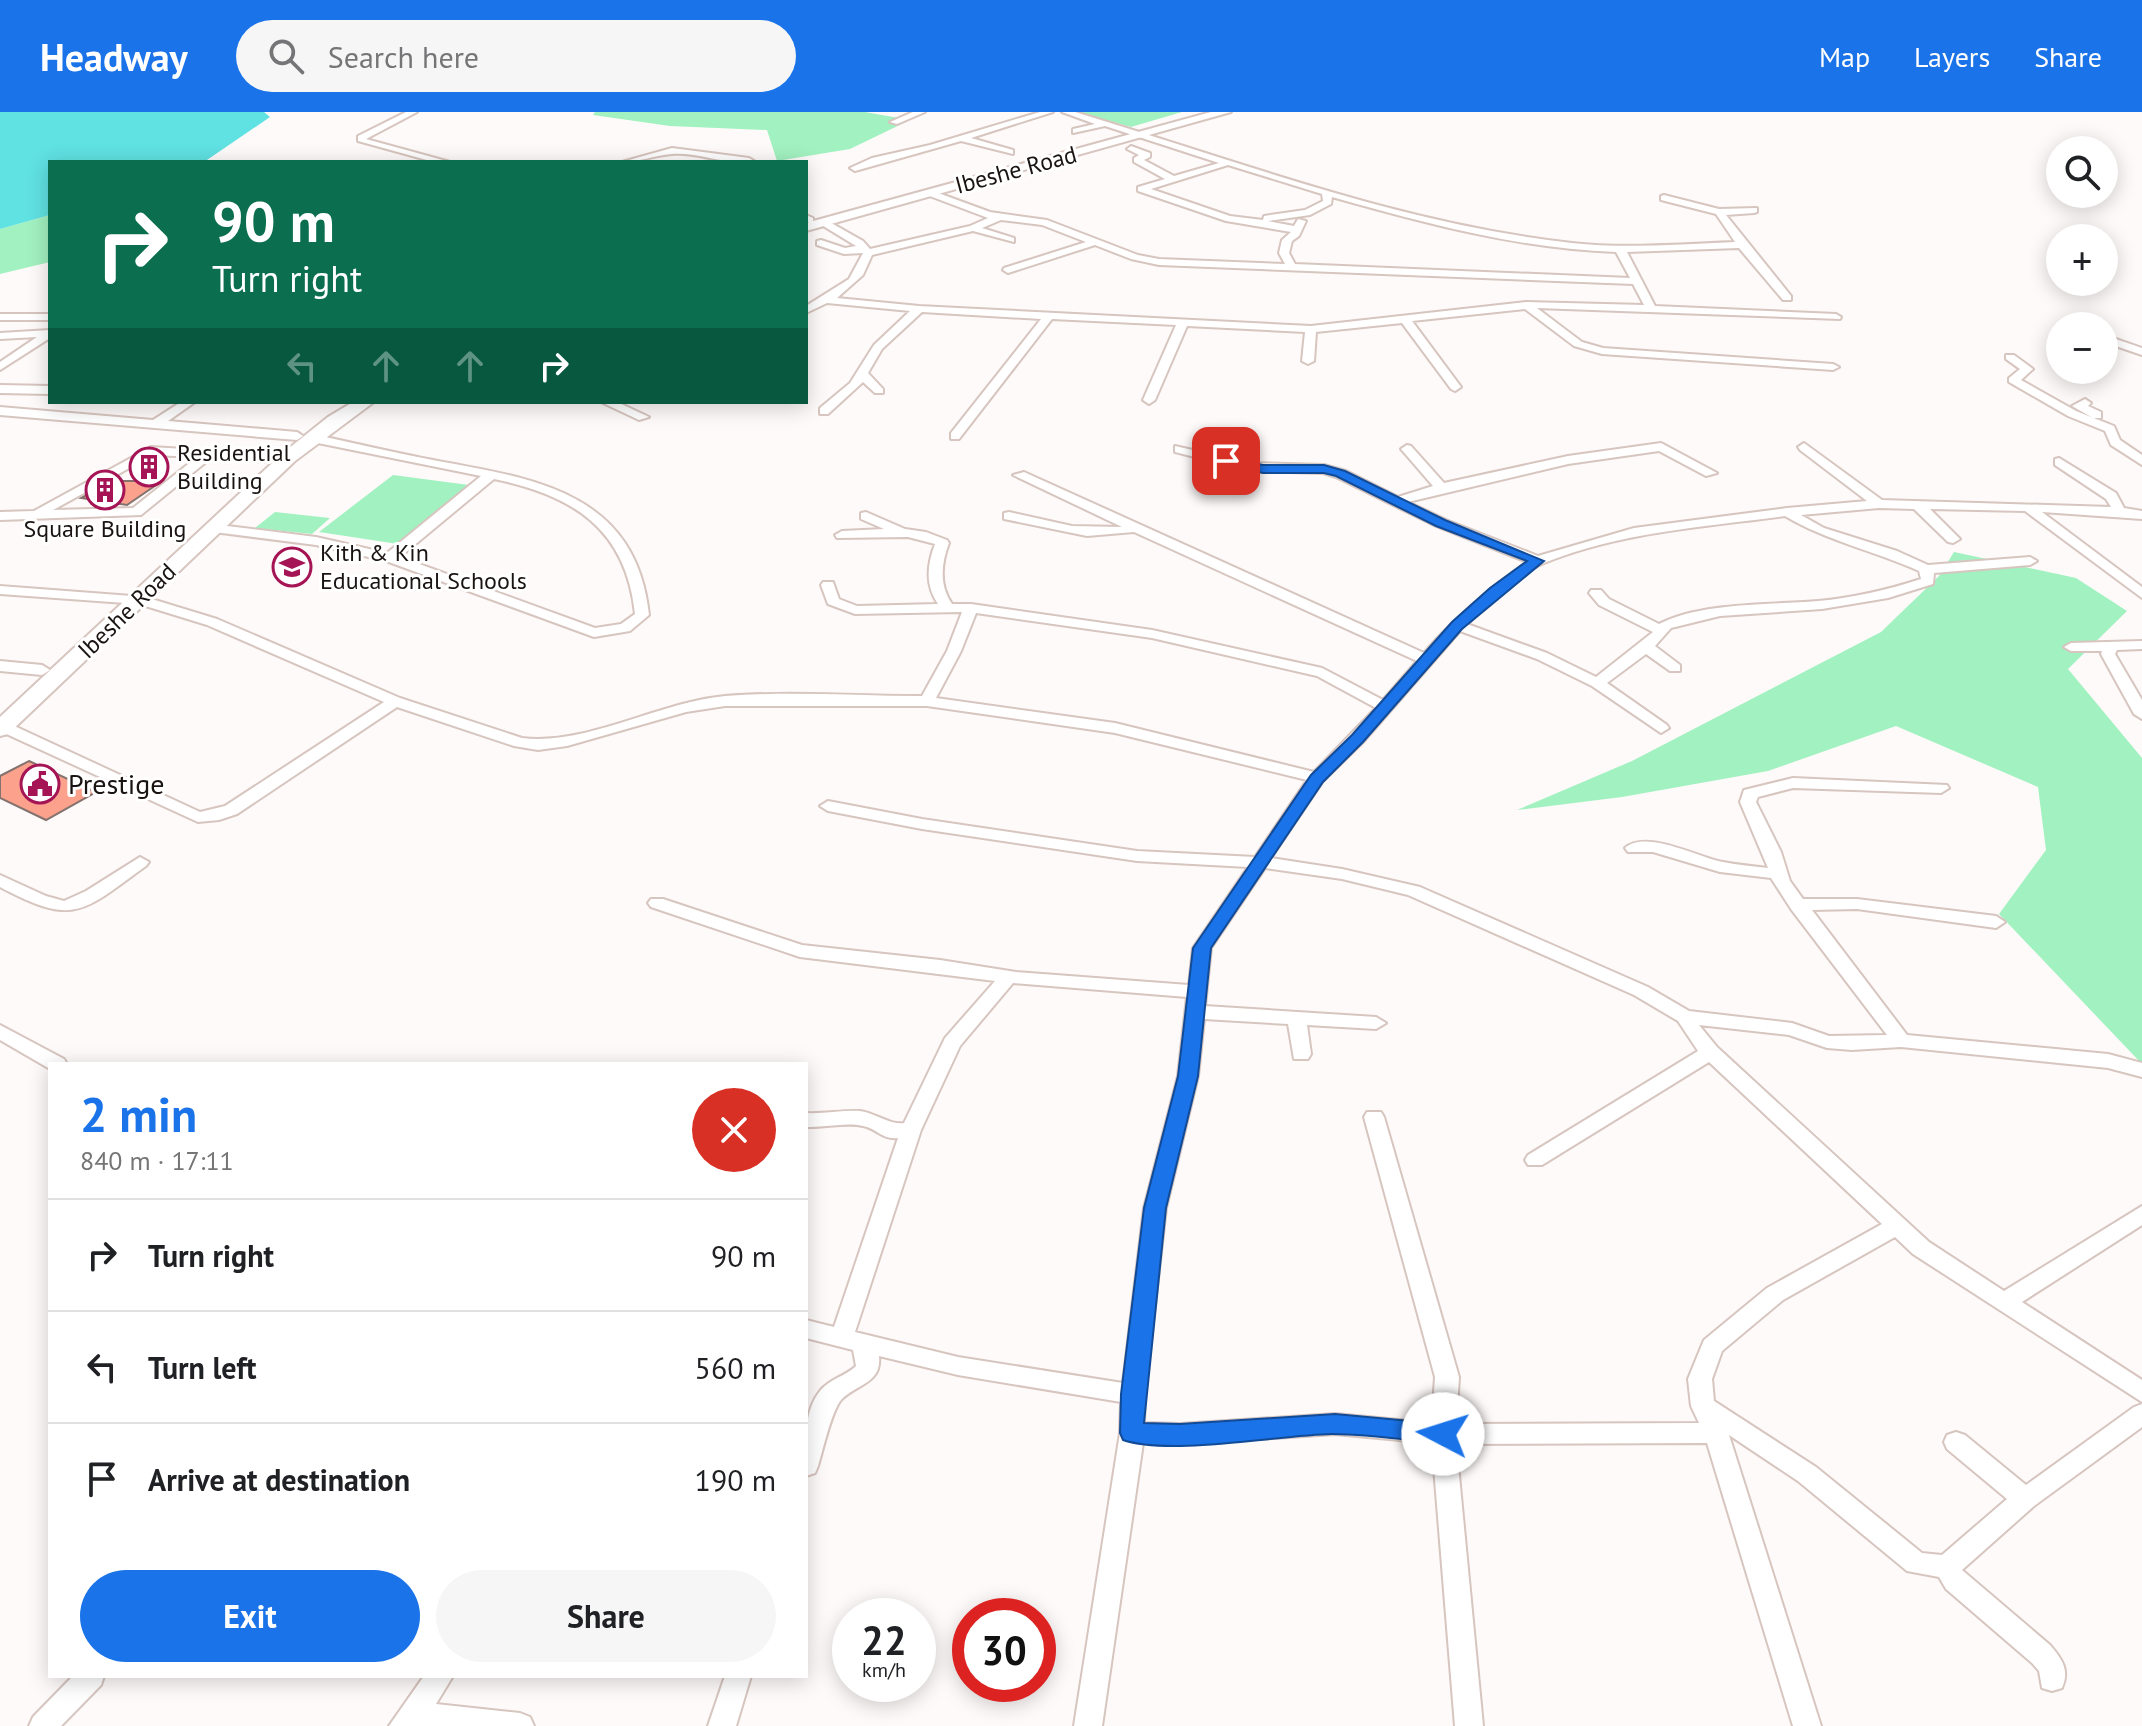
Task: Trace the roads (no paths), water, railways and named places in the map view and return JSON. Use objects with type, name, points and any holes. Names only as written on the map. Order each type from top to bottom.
[{"type":"main road","name":"Ibeshe Road","points":[[810,221],[930,193],[1210,112]]},
{"type":"main road","name":"Ibeshe Road","points":[[810,221],[1225,112]]},
{"type":"main road","name":"Ibeshe Road","points":[[1,722],[211,528],[304,437],[347,404]]},
{"type":"main road","name":"Ibeshe Road","points":[[1,722],[42,670],[130,600],[270,458],[362,404]]},
{"type":"street","points":[[413,112],[361,138],[362,141],[437,160]]},
{"type":"street","points":[[894,122],[921,112]]},
{"type":"street","points":[[855,168],[1049,112]]},
{"type":"street","points":[[1066,112],[1327,194],[1480,232],[1572,246],[1620,249],[1742,245]]},
{"type":"street","points":[[1076,131],[1104,124]]},
{"type":"street","points":[[960,138],[1010,152]]},
{"type":"street","points":[[1131,149],[1147,155],[1137,160],[1171,178]]},
{"type":"street","points":[[635,160],[672,151],[741,160]]},
{"type":"street","points":[[1226,164],[1141,189],[1229,219],[1297,230]]},
{"type":"street","points":[[930,193],[999,217],[1044,222],[1135,257],[1159,262],[1637,281]]},
{"type":"street","points":[[1242,220],[1307,213],[1328,202],[1327,194]]},
{"type":"street","points":[[1664,198],[1719,212],[1754,210]]},
{"type":"street","points":[[1719,212],[1742,245],[1787,298]]},
{"type":"street","points":[[1288,268],[1291,262],[1284,253],[1287,251],[1287,240],[1307,213]]},
{"type":"street","points":[[821,243],[844,251],[866,251],[973,228],[999,217]]},
{"type":"street","points":[[810,221],[837,229],[866,251]]},
{"type":"street","points":[[973,228],[1010,240]]},
{"type":"street","points":[[808,236],[837,229]]},
{"type":"street","points":[[1008,270],[1095,242]]},
{"type":"street","points":[[1620,249],[1651,309]]},
{"type":"street","points":[[808,309],[827,300],[851,282],[866,263],[866,251]]},
{"type":"street","points":[[827,300],[919,309],[1311,329],[1526,305],[1836,317]]},
{"type":"street","points":[[1526,305],[1578,344],[1602,351],[1833,367]]},
{"type":"street","points":[[824,411],[855,385],[878,347],[919,309]]},
{"type":"street","points":[[955,436],[1049,316]]},
{"type":"street","points":[[0,317],[48,317]]},
{"type":"street","points":[[1405,319],[1455,387]]},
{"type":"street","points":[[1149,400],[1183,322]]},
{"type":"street","points":[[1308,361],[1311,329]]},
{"type":"street","points":[[0,336],[48,333]]},
{"type":"street","points":[[0,367],[48,334]]},
{"type":"street","points":[[2118,343],[2142,352]]},
{"type":"street","points":[[2010,357],[2027,369],[2013,380],[2047,398],[2060,410],[2110,429],[2115,442],[2142,461]]},
{"type":"street","points":[[862,374],[879,391]]},
{"type":"street","points":[[0,389],[46,388]]},
{"type":"street","points":[[2085,403],[2078,406],[2117,425],[2110,429]]},
{"type":"street","points":[[157,423],[186,404]]},
{"type":"street","points":[[612,404],[643,417]]},
{"type":"street","points":[[2,412],[304,437],[490,475],[560,494],[604,523],[632,566],[642,615],[625,628],[594,633],[390,558],[316,541],[211,528]]},
{"type":"street","points":[[1398,501],[1441,488],[1568,460],[1661,447],[1711,473]]},
{"type":"street","points":[[1804,447],[1879,504]]},
{"type":"street","points":[[1179,449],[1250,467],[1324,469],[1341,474],[1441,523],[1537,561]]},
{"type":"street","points":[[1407,449],[1441,488]]},
{"type":"street","points":[[39,513],[151,451],[270,458]]},
{"type":"street","points":[[0,516],[136,512],[209,454]]},
{"type":"street","points":[[2059,462],[2111,496],[2117,503],[2118,511]]},
{"type":"street","points":[[390,558],[490,475]]},
{"type":"street","points":[[1019,475],[1425,659]]},
{"type":"street","points":[[1088,1726],[1132,1433],[1133,1394],[1155,1208],[1188,1076],[1202,948],[1317,778],[1457,625],[1495,591],[1537,561],[1634,532],[1787,512],[1879,504],[2028,507],[2142,515]]},
{"type":"street","points":[[1918,505],[1953,539]]},
{"type":"street","points":[[2028,507],[2142,594]]},
{"type":"street","points":[[1787,512],[1819,531],[1892,554],[1926,569],[2030,561]]},
{"type":"street","points":[[866,516],[906,534]]},
{"type":"street","points":[[1009,516],[1073,532],[1118,532],[1135,528]]},
{"type":"street","points":[[842,535],[906,534],[936,539],[942,543],[937,554],[936,586],[939,599],[947,607]]},
{"type":"street","points":[[2088,550],[2125,562]]},
{"type":"street","points":[[1597,683],[1645,646],[1666,625],[1720,612],[1822,605],[1888,594],[1928,581],[1926,569]]},
{"type":"street","points":[[828,585],[833,601],[855,610],[971,608],[1152,634],[1297,666],[1344,683],[1385,707]]},
{"type":"street","points":[[0,590],[130,600],[212,622],[395,701],[520,743],[538,745],[567,741],[684,708],[725,701],[927,701],[1115,728],[1317,778]]},
{"type":"street","points":[[1596,593],[1604,602],[1661,630]]},
{"type":"street","points":[[927,701],[954,651],[971,608]]},
{"type":"street","points":[[1457,625],[1542,656],[1597,683],[1661,728]]},
{"type":"street","points":[[2071,647],[2142,645]]},
{"type":"street","points":[[1645,646],[1675,668]]},
{"type":"street","points":[[2111,647],[2108,654],[2142,714]]},
{"type":"street","points":[[0,666],[42,670]]},
{"type":"street","points":[[1,722],[188,813],[208,816],[231,810],[395,701]]},
{"type":"street","points":[[1901,1041],[1797,905],[1778,874],[1772,852],[1748,802],[1750,794],[1793,783],[1941,788]]},
{"type":"street","points":[[828,806],[922,824],[1137,856],[1261,862],[1342,874],[1414,891],[1604,974],[1685,1017],[1792,1029],[1827,1042],[1901,1041],[2108,1061],[2142,1070]]},
{"type":"street","points":[[1634,848],[1654,847],[1720,867],[1778,874]]},
{"type":"street","points":[[0,880],[53,905],[64,906],[76,903],[140,862]]},
{"type":"street","points":[[657,903],[800,951],[926,964],[1297,1018],[1376,1023]]},
{"type":"street","points":[[1797,905],[1857,904],[1996,922]]},
{"type":"street","points":[[852,1342],[911,1130],[952,1043],[1008,977]]},
{"type":"street","points":[[1685,1017],[1694,1034],[1710,1052],[1896,1226],[1953,1271],[2142,1392]]},
{"type":"street","points":[[1297,1018],[1301,1054]]},
{"type":"street","points":[[0,1031],[54,1062]]},
{"type":"street","points":[[1535,1160],[1710,1052]]},
{"type":"street","points":[[1374,1117],[1447,1377],[1443,1434],[1469,1726]]},
{"type":"street","points":[[808,1120],[868,1118],[880,1122],[888,1132],[911,1130]]},
{"type":"street","points":[[2005,1302],[2142,1214]]},
{"type":"street","points":[[1807,1726],[1716,1433],[1703,1406],[1700,1379],[1712,1346],[1775,1294],[1896,1226]]},
{"type":"street","points":[[808,1330],[958,1366],[1133,1394]]},
{"type":"street","points":[[808,1460],[828,1398],[836,1389],[865,1375],[869,1368],[868,1356],[852,1342]]},
{"type":"street","points":[[1703,1406],[1807,1474],[1916,1563],[1936,1568],[1947,1567],[2025,1499],[2142,1414]]},
{"type":"street","points":[[1132,1433],[1180,1434],[1335,1424],[1443,1434],[1716,1433]]},
{"type":"street","points":[[1956,1442],[2025,1499]]},
{"type":"street","points":[[1947,1567],[1955,1581],[2041,1654],[2052,1667],[2052,1679]]},
{"type":"street","points":[[43,1726],[89,1678]]},
{"type":"street","points":[[407,1720],[438,1678]]},
{"type":"street","points":[[722,1726],[737,1678]]},
{"type":"street","points":[[407,1720],[520,1726]]},
{"type":"water","points":[[0,112],[264,112],[270,117],[207,160],[48,160],[48,216],[0,229]]},
{"type":"place","name":"Residential Building","points":[[149,467]]},
{"type":"place","name":"Square Building","points":[[105,490]]},
{"type":"place","name":"Kith & Kin Educational Schools","points":[[292,567]]},
{"type":"place","name":"Prestige","points":[[40,784]]}]
